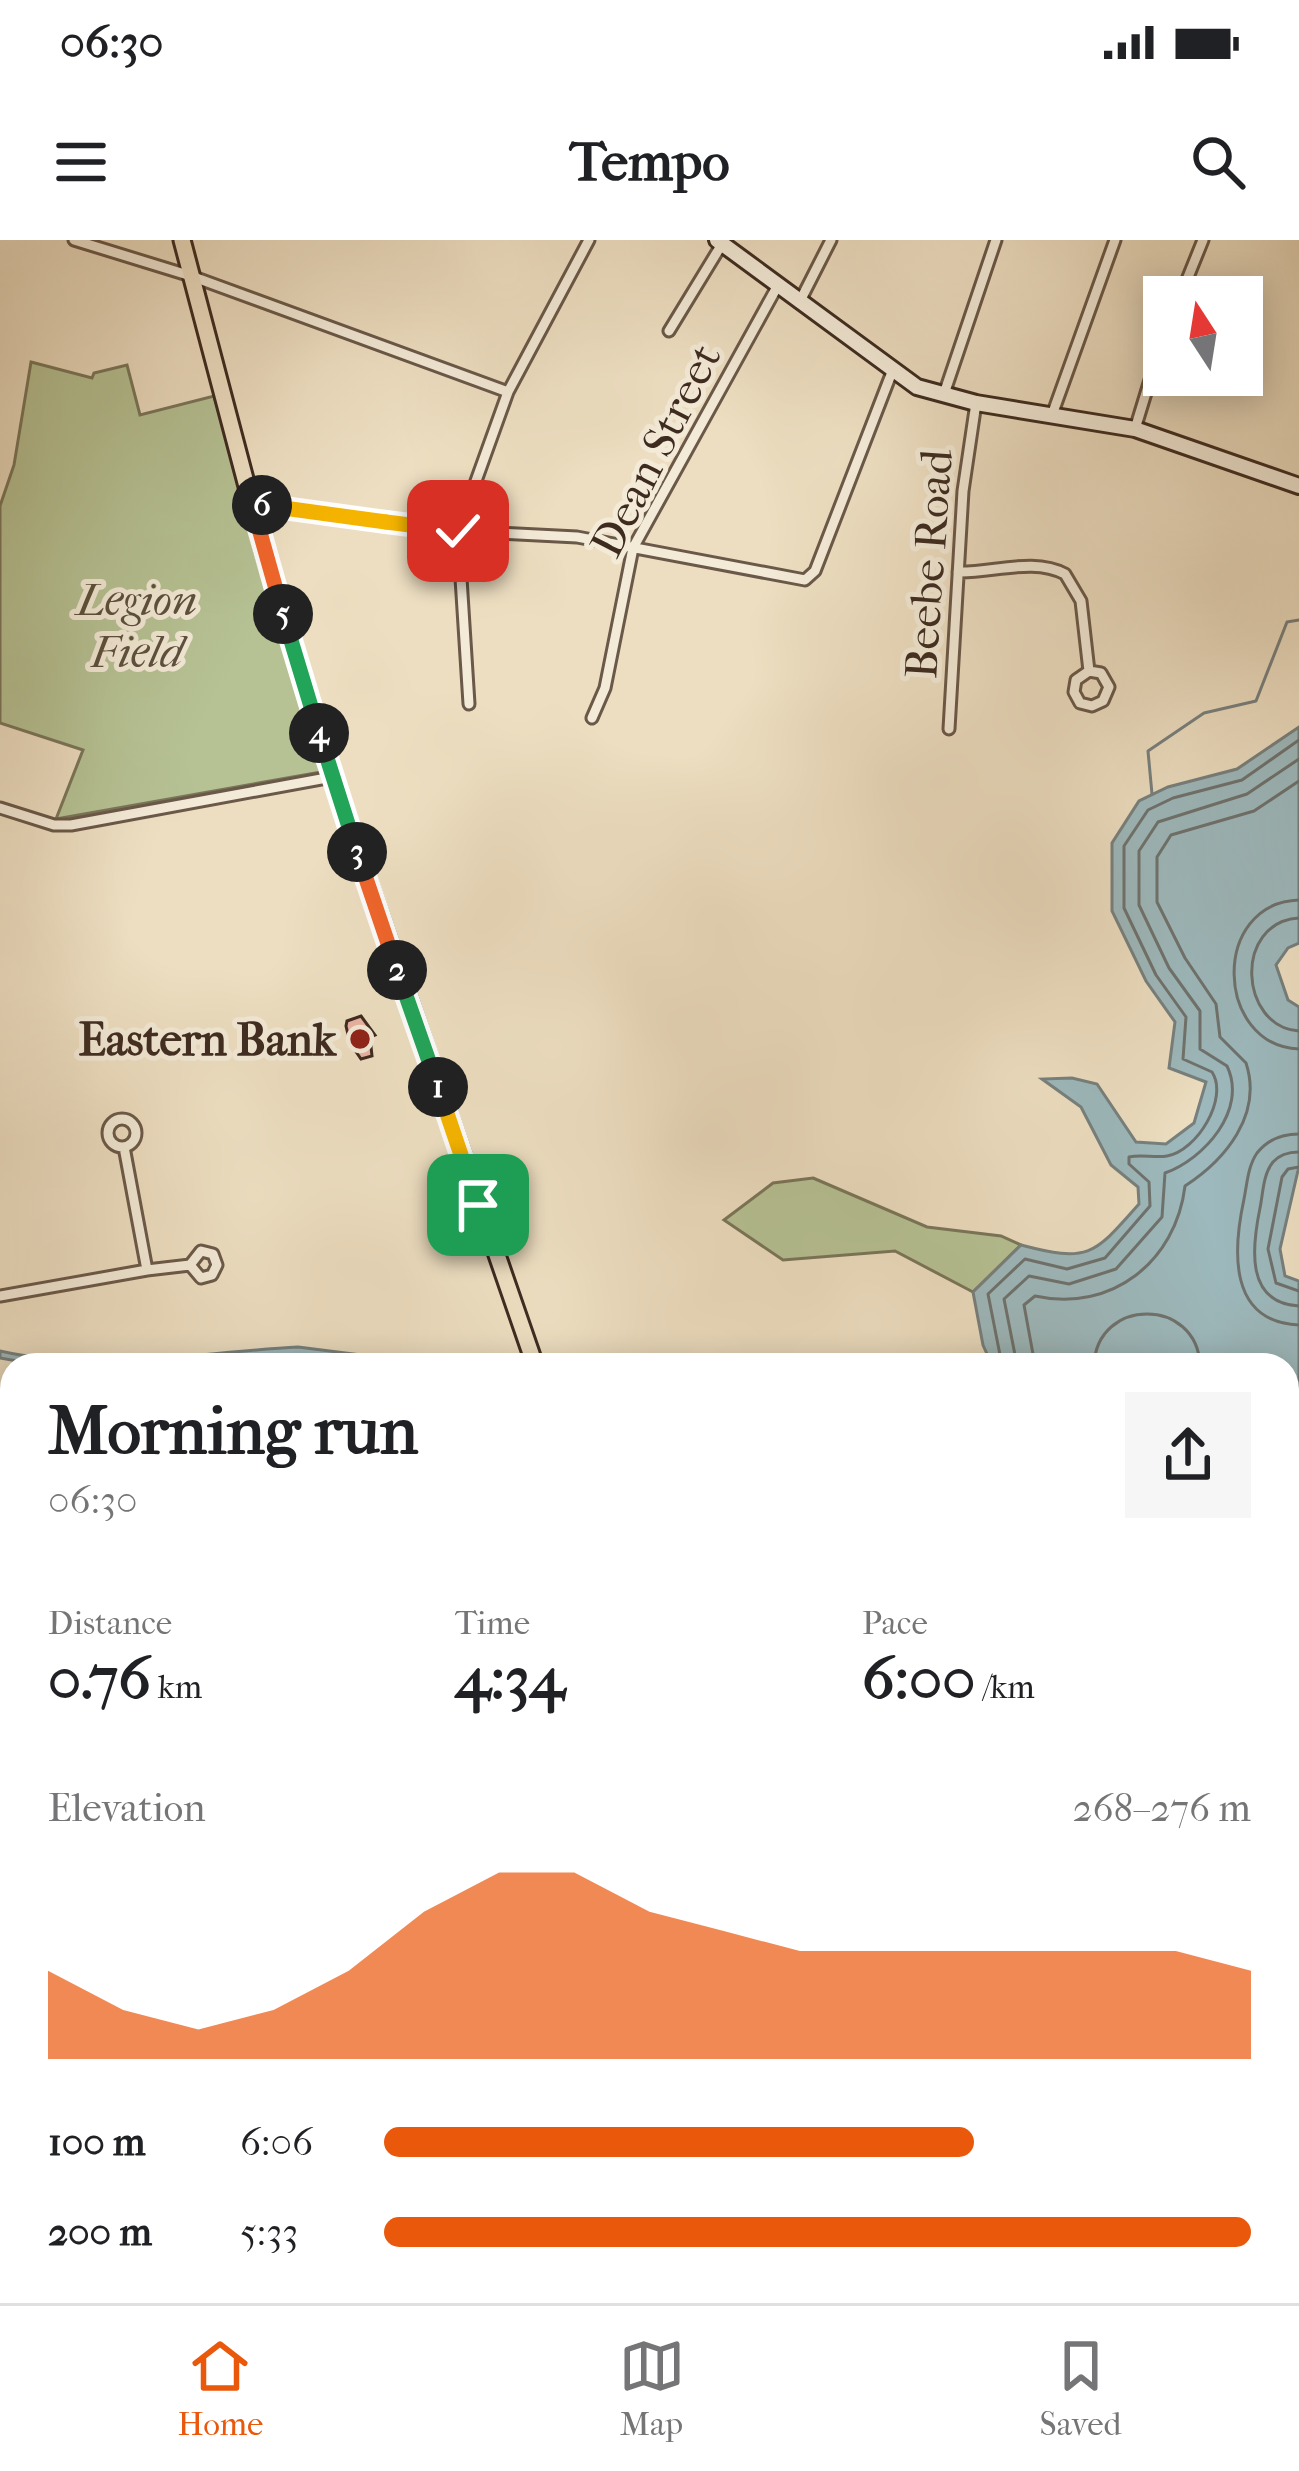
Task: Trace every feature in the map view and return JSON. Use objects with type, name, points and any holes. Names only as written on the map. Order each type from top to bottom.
[{"type":"main road","points":[[182,240],[252,504],[332,777],[531,1353]]},
{"type":"main road","points":[[719,242],[917,387],[976,403],[1136,429],[1299,486]]},
{"type":"street","points":[[74,240],[191,276],[508,392]]},
{"type":"street","points":[[469,704],[458,531],[508,392],[589,240]]},
{"type":"street","points":[[799,303],[831,240]]},
{"type":"street","points":[[944,394],[995,240]]},
{"type":"street","points":[[1052,416],[1115,240]]},
{"type":"street","points":[[1189,276],[1204,240]]},
{"type":"street","points":[[668,331],[719,242]]},
{"type":"street","name":"Dean Street","points":[[592,718],[605,688],[633,548],[778,287]]},
{"type":"street","points":[[252,504],[458,531],[547,534],[808,578],[817,567],[892,372]]},
{"type":"street","points":[[1136,429],[1146,396]]},
{"type":"street","name":"Beebe Road","points":[[950,729],[965,472],[976,403]]},
{"type":"street","points":[[958,572],[1034,565],[1065,574],[1081,601],[1089,671]]},
{"type":"street","points":[[0,808],[54,825],[71,825],[332,777]]},
{"type":"street","points":[[124,1147],[146,1270]]},
{"type":"street","points":[[0,1296],[190,1265]]},
{"type":"green space","name":"Legion Field","points":[[31,362],[92,378],[94,373],[127,365],[140,415],[214,396],[321,772],[56,819],[83,750],[0,723],[0,506],[14,465]]},
{"type":"green space","points":[[813,1178],[927,1227],[1001,1236],[1021,1245],[973,1292],[895,1251],[783,1260],[724,1220],[773,1183]]},
{"type":"water","points":[[1299,727],[1299,943],[1288,948],[1276,965],[1288,1000],[1299,1007],[1299,1166],[1280,1249],[1285,1276],[1299,1281],[1299,1353],[987,1353],[973,1292],[1021,1245],[1062,1253],[1089,1250],[1139,1204],[1138,1187],[1111,1165],[1081,1107],[1042,1079],[1072,1078],[1097,1084],[1136,1142],[1166,1144],[1194,1123],[1206,1082],[1169,1068],[1175,1022],[1146,981],[1112,911],[1112,843],[1139,801],[1168,787],[1237,769]]},
{"type":"water","points":[[298,1347],[345,1353],[224,1353]]},
{"type":"building","name":"Eastern Bank","points":[[361,1016],[375,1035],[370,1037],[372,1056],[361,1059],[346,1026],[347,1021]]},
{"type":"waterway","points":[[1152,794],[1148,751],[1204,713],[1256,701],[1287,622],[1299,620]]},
{"type":"place","name":"Eastern Bank","points":[[360,1039]]},
{"type":"route","points":[[458,531],[252,504],[340,802],[478,1205]]}]
